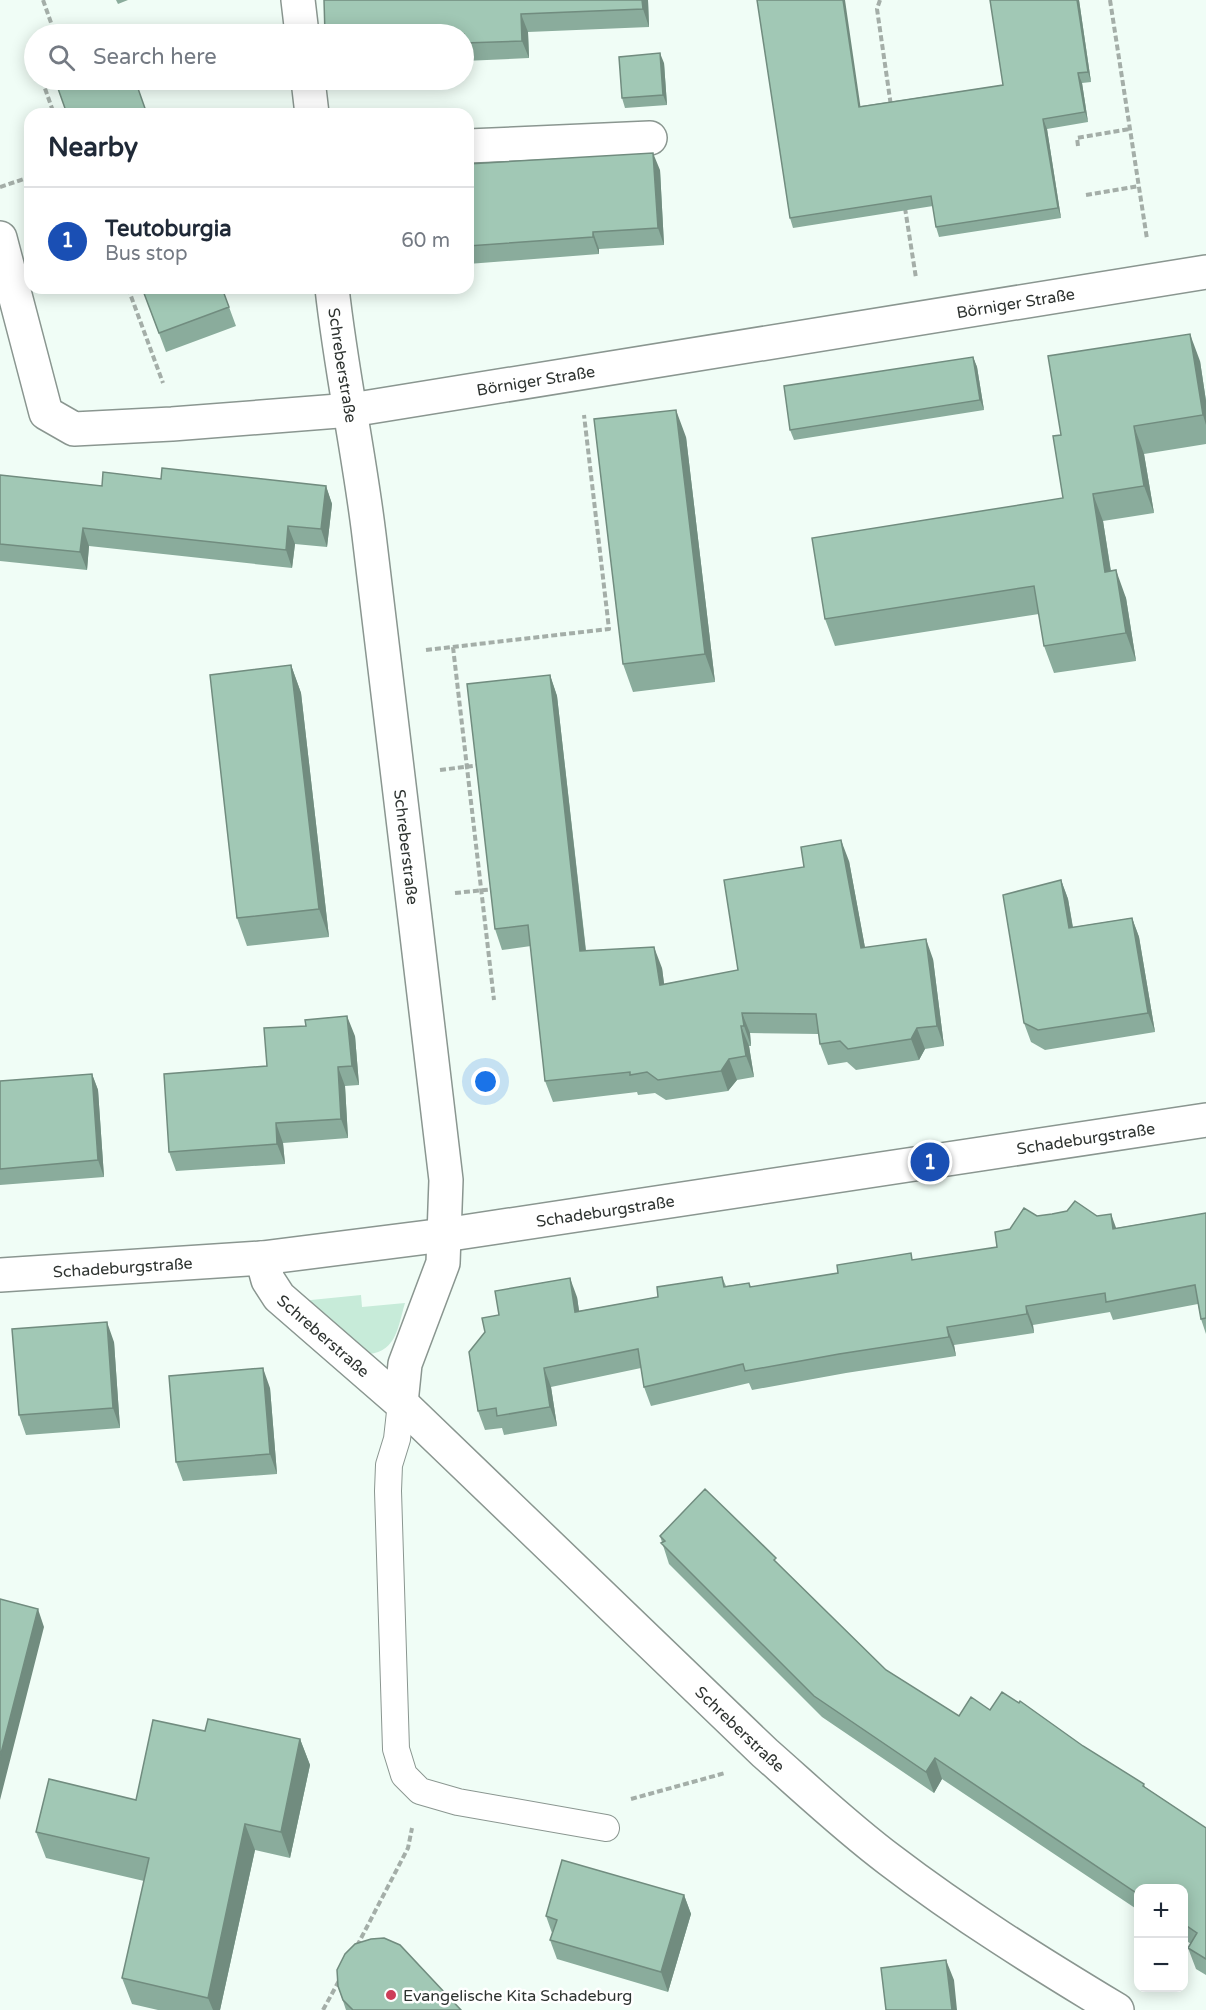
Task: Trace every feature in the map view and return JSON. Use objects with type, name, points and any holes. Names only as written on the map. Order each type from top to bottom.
[{"type":"street","points":[[298,0],[301,24]]},
{"type":"street","points":[[309,90],[311,108]]},
{"type":"street","points":[[474,146],[650,138]]},
{"type":"street","name":"Börniger Straße","points":[[0,238],[46,413],[74,429],[351,410],[1206,272]]},
{"type":"street","name":"Schreberstraße","points":[[333,294],[339,351],[351,410],[369,532],[446,1180],[443,1263],[405,1364],[401,1403]]},
{"type":"street","name":"Schadeburgstraße","points":[[0,1275],[262,1258],[444,1235],[1206,1120]]},
{"type":"street","name":"Schreberstraße","points":[[262,1258],[268,1280],[279,1297],[401,1403],[765,1753],[889,1859],[1009,1945],[1117,2010]]},
{"type":"lane","points":[[401,1403],[397,1439],[389,1466],[388,1491],[396,1749],[404,1775],[420,1791],[458,1802],[606,1828]]},
{"type":"path","points":[[44,0],[52,24]]},
{"type":"path","points":[[880,0],[877,9],[892,116]]},
{"type":"path","points":[[1110,0],[1154,280]]},
{"type":"path","points":[[46,90],[52,108]]},
{"type":"path","points":[[1078,146],[1077,138],[1130,129]]},
{"type":"path","points":[[0,187],[24,179]]},
{"type":"path","points":[[1086,195],[1139,186]]},
{"type":"path","points":[[905,207],[921,318]]},
{"type":"path","points":[[130,294],[166,392],[172,424]]},
{"type":"path","points":[[383,655],[609,629],[579,373]]},
{"type":"path","points":[[453,647],[494,1000]]},
{"type":"path","points":[[606,1828],[615,1803],[742,1768],[765,1753]]},
{"type":"path","points":[[355,1949],[408,1848],[420,1791]]},
{"type":"path","points":[[323,2010],[345,1970]]},
{"type":"green space","points":[[361,1295],[362,1307],[405,1303],[391,1343],[378,1352],[369,1354],[301,1301]]},
{"type":"building","points":[[324,0],[642,0],[643,9],[521,14],[522,41],[474,43],[474,24],[325,24]]},
{"type":"building","points":[[757,0],[843,0],[859,107],[1003,85],[990,0],[1077,0],[1088,72],[1078,73],[1085,112],[1043,119],[1058,208],[936,227],[931,196],[790,218]]},
{"type":"building","points":[[660,53],[663,95],[622,98],[619,57]]},
{"type":"building","points":[[59,90],[139,90],[145,108],[65,108]]},
{"type":"building","points":[[653,153],[658,228],[593,232],[593,237],[474,246],[474,164]]},
{"type":"building","points":[[144,294],[224,294],[229,307],[159,333]]},
{"type":"building","points":[[1190,334],[1203,415],[1134,426],[1144,486],[1093,494],[1105,572],[1116,570],[1126,633],[1044,646],[1034,586],[825,619],[812,538],[1063,498],[1053,436],[1061,435],[1048,356]]},
{"type":"building","points":[[973,357],[980,400],[790,430],[784,386]]},
{"type":"building","points":[[676,410],[705,654],[623,664],[594,419]]},
{"type":"building","points":[[162,468],[326,486],[321,529],[288,526],[286,550],[83,528],[80,552],[0,544],[0,475],[102,486],[103,472],[161,479]]},
{"type":"building","points":[[291,665],[319,909],[237,918],[210,675]]},
{"type":"building","points":[[550,675],[580,951],[654,947],[660,985],[738,970],[724,880],[804,867],[801,847],[841,840],[861,948],[926,939],[937,1026],[917,1028],[911,1039],[848,1049],[840,1041],[820,1044],[816,1014],[742,1013],[744,1026],[741,1026],[746,1056],[729,1059],[721,1071],[658,1080],[647,1072],[630,1075],[630,1072],[545,1081],[528,925],[495,929],[467,684]]},
{"type":"building","points":[[1061,880],[1069,928],[1132,918],[1148,1013],[1038,1030],[1024,1023],[1003,895]]},
{"type":"building","points":[[347,1016],[352,1066],[338,1067],[341,1119],[276,1123],[277,1144],[169,1152],[164,1074],[267,1066],[264,1028],[306,1026],[305,1020]]},
{"type":"building","points":[[92,1074],[98,1160],[0,1169],[0,1081]]},
{"type":"building","points":[[1075,1201],[1097,1216],[1111,1214],[1113,1229],[1206,1213],[1206,1318],[1201,1319],[1195,1285],[1106,1302],[1105,1293],[1026,1306],[1027,1314],[947,1327],[949,1337],[745,1371],[743,1364],[644,1387],[638,1349],[544,1368],[550,1407],[497,1416],[496,1408],[478,1411],[469,1352],[485,1332],[482,1318],[499,1315],[495,1291],[570,1278],[575,1312],[658,1297],[657,1287],[722,1277],[724,1287],[749,1283],[750,1287],[838,1273],[837,1265],[911,1253],[912,1260],[997,1247],[995,1232],[1010,1229],[1024,1208],[1037,1216],[1052,1214],[1067,1211]]},
{"type":"building","points":[[107,1322],[113,1408],[19,1415],[12,1329]]},
{"type":"building","points":[[263,1368],[270,1454],[176,1462],[169,1376]]},
{"type":"building","points":[[705,1489],[886,1670],[959,1716],[971,1697],[990,1710],[1002,1692],[1019,1703],[1020,1701],[1206,1828],[1206,1959],[1188,1948],[1197,1933],[1188,1927],[1188,1884],[1134,1884],[1134,1891],[935,1758],[926,1772],[814,1696],[661,1543],[665,1541],[660,1536]]},
{"type":"building","points":[[0,1599],[38,1609],[0,1757]]},
{"type":"building","points":[[208,1719],[300,1739],[281,1832],[245,1824],[208,1998],[122,1978],[149,1858],[36,1832],[49,1779],[136,1800],[153,1720],[205,1731]]},
{"type":"building","points":[[562,1860],[684,1895],[661,1972],[550,1940],[557,1920],[546,1916]]},
{"type":"building","points":[[384,1938],[400,1945],[461,2010],[353,2010],[343,2000],[338,1986],[337,1970],[345,1954],[355,1944]]},
{"type":"building","points":[[946,1960],[952,2010],[886,2010],[881,1968]]},
{"type":"place","name":"Teutoburgia","points":[[930,1162]]},
{"type":"place","name":"Evangelische Kita Schadeburg","points":[[391,1995]]}]
